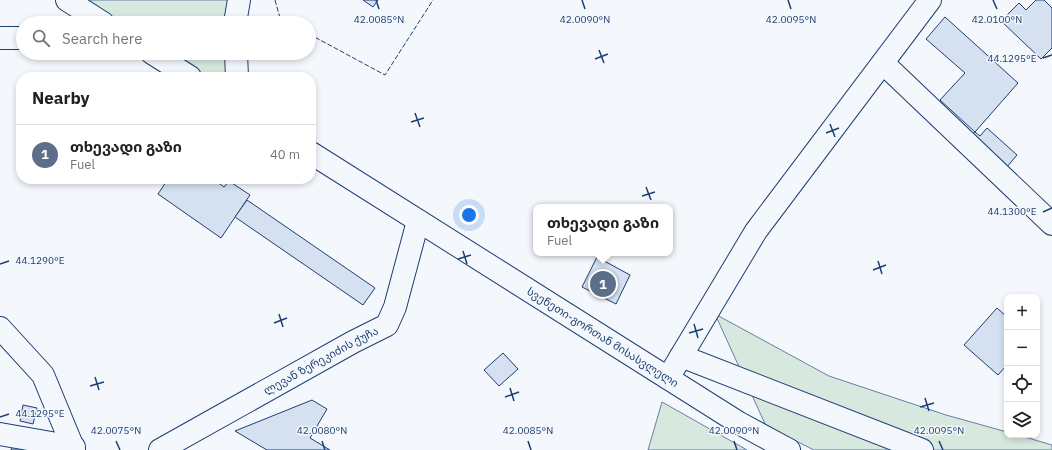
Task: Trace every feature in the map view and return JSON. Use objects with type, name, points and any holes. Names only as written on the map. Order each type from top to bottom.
[{"type":"street","points":[[67,0],[93,16]]},
{"type":"street","points":[[236,16],[239,0]]},
{"type":"street","points":[[668,378],[756,231],[930,0]]},
{"type":"street","points":[[0,38],[16,38]]},
{"type":"street","points":[[163,60],[182,72]]},
{"type":"street","points":[[236,60],[237,72]]},
{"type":"street","points":[[882,63],[1052,224]]},
{"type":"street","name":"სვენეთი-გორთან მისასვლელი","points":[[316,156],[740,423],[789,450]]},
{"type":"street","name":"ლევან ზერეკიძის ქუჩა","points":[[160,450],[353,342],[387,325],[396,307],[418,221]]},
{"type":"street","points":[[0,328],[43,375],[74,449]]},
{"type":"street","points":[[681,356],[922,450]]},
{"type":"street","points":[[0,434],[74,449]]},
{"type":"shaded area","points":[[67,0],[239,0],[236,16],[92,16]]},
{"type":"shaded area","points":[[163,60],[236,60],[237,72],[182,72]]},
{"type":"shaded area","points":[[715,314],[829,376],[946,415],[1004,431],[1004,438],[1028,438],[1052,445],[1052,450],[814,450],[766,426]]},
{"type":"shaded area","points":[[662,402],[747,450],[648,450]]},
{"type":"building","points":[[363,0],[378,0],[373,7]]},
{"type":"building","points":[[1036,0],[1044,0],[1052,8],[1052,48],[1041,59],[1001,21],[1019,3],[1026,10]]},
{"type":"building","points":[[945,17],[1018,83],[975,132],[940,100],[965,73],[926,39]]},
{"type":"building","points":[[987,128],[1017,155],[1006,168],[970,136],[975,132],[980,136]]},
{"type":"building","points":[[165,184],[220,184],[224,187],[226,184],[234,184],[250,195],[221,238],[158,194]]},
{"type":"building","points":[[247,200],[375,288],[363,305],[235,217]]},
{"type":"building","points":[[597,257],[630,275],[616,304],[582,287]]},
{"type":"building","points":[[997,308],[1004,314],[1004,368],[998,375],[964,345]]},
{"type":"building","points":[[503,353],[518,369],[499,386],[484,370]]},
{"type":"building","points":[[312,400],[327,409],[310,438],[330,450],[267,450],[235,431]]},
{"type":"building","points":[[23,405],[37,408],[33,424],[20,421]]},
{"type":"building","points":[[13,445],[28,450],[11,450]]},
{"type":"fence","points":[[275,0],[279,16]]},
{"type":"fence","points":[[316,38],[385,75],[433,0]]},
{"type":"place","name":"თხევადი გაზი","points":[[603,284]]}]
